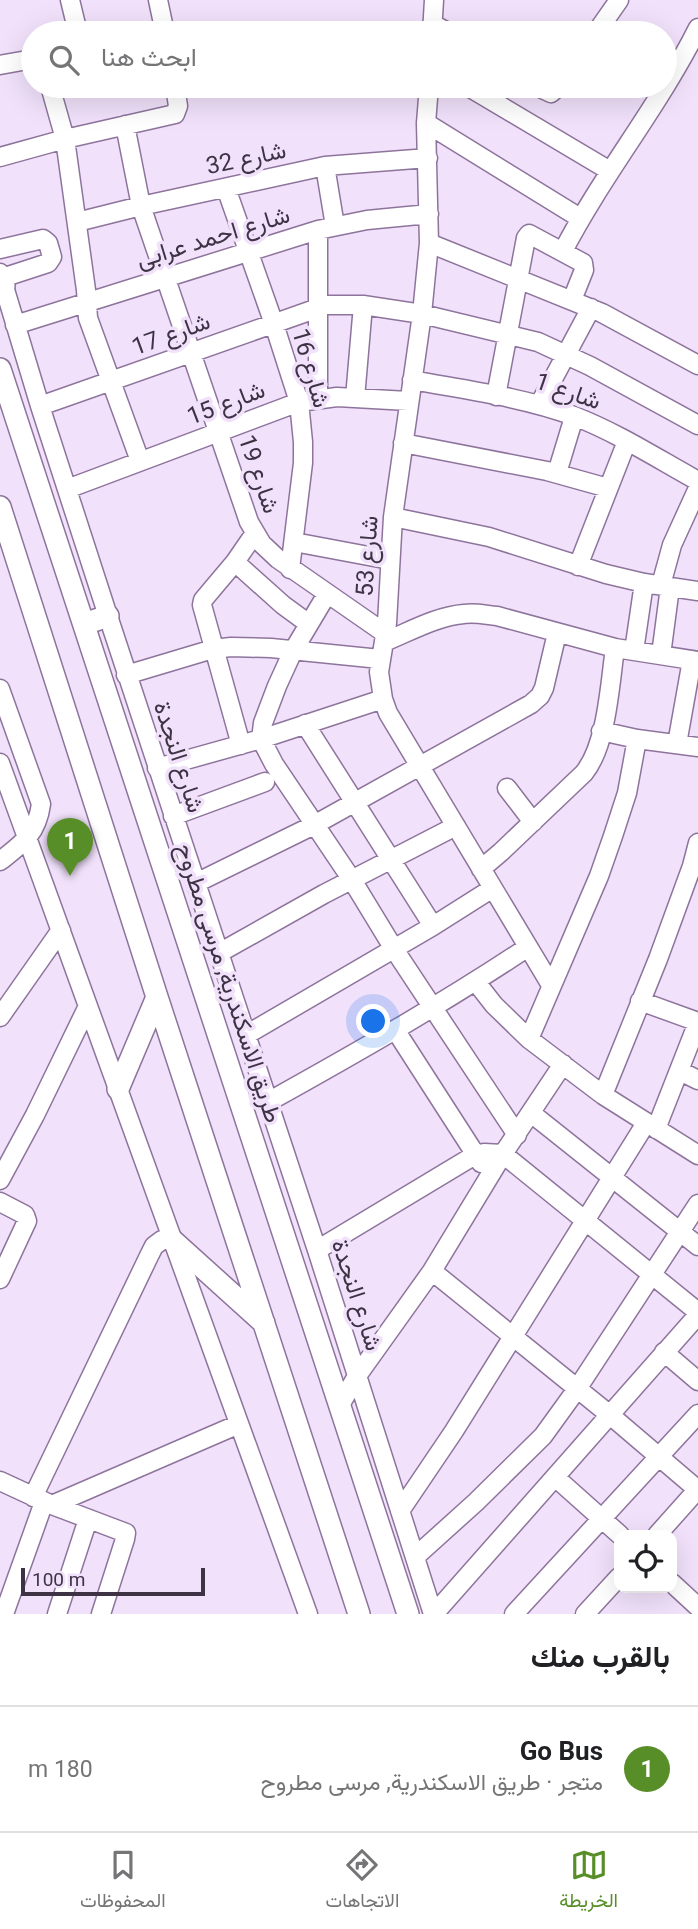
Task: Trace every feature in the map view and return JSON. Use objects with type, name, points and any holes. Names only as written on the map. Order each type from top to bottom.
[{"type":"main road","name":"طريق الاسكندرية, مرسى مطروح","points":[[0,369],[408,1614]]},
{"type":"main road","points":[[0,507],[359,1614]]},
{"type":"main road","points":[[84,624],[107,616]]},
{"type":"main road","points":[[118,1089],[157,997]]},
{"type":"main road","points":[[172,1240],[265,1324]]},
{"type":"street","points":[[70,0],[75,21]]},
{"type":"street","points":[[158,0],[162,21]]},
{"type":"street","points":[[433,21],[434,0]]},
{"type":"street","points":[[605,21],[620,0]]},
{"type":"street","points":[[677,69],[698,29]]},
{"type":"street","points":[[0,65],[21,61]]},
{"type":"street","points":[[53,98],[65,139],[88,318],[140,461]]},
{"type":"street","points":[[0,157],[175,114],[177,98]]},
{"type":"street","name":"شارع 53","points":[[428,98],[426,123],[429,243],[422,314],[393,517],[379,672],[388,713],[551,985]]},
{"type":"street","points":[[487,98],[610,172]]},
{"type":"street","points":[[563,251],[580,218],[658,98]]},
{"type":"street","points":[[426,123],[580,218]]},
{"type":"street","name":"شارع 19","points":[[125,125],[141,206],[249,522],[262,544],[290,569],[327,594],[383,645]]},
{"type":"street","name":"شارع 32","points":[[77,222],[325,166],[428,158]]},
{"type":"street","points":[[318,398],[318,306],[327,228],[325,166]]},
{"type":"street","name":"شارع 16","points":[[226,188],[299,402],[303,463],[290,569]]},
{"type":"street","name":"شارع احمد عرابى","points":[[15,325],[327,228],[367,220],[429,214]]},
{"type":"street","points":[[496,396],[528,234],[563,251],[585,266],[572,300]]},
{"type":"street","points":[[0,249],[43,239],[48,243],[52,257],[48,263],[1,281]]},
{"type":"street","points":[[429,243],[591,308],[698,365]]},
{"type":"street","name":"شارع النجدة","points":[[1,281],[126,675],[317,1250],[433,1614]]},
{"type":"street","points":[[355,398],[363,305]]},
{"type":"street","name":"شارع 17","points":[[40,406],[318,306],[363,305],[422,314],[538,342],[566,354],[698,425]]},
{"type":"street","points":[[539,405],[591,308]]},
{"type":"street","name":"شارع 1","points":[[412,380],[539,405],[574,416],[599,426],[698,481]]},
{"type":"street","name":"شارع 15","points":[[66,489],[299,402],[337,397],[408,401]]},
{"type":"street","points":[[557,473],[574,416]]},
{"type":"street","points":[[578,566],[626,441]]},
{"type":"street","points":[[403,443],[557,473],[608,488]]},
{"type":"street","points":[[634,651],[672,545],[698,488]]},
{"type":"street","points":[[393,517],[489,537],[578,566],[698,591]]},
{"type":"street","points":[[241,744],[202,605],[203,600],[255,533]]},
{"type":"street","points":[[294,542],[390,560]]},
{"type":"street","points":[[235,562],[309,624]]},
{"type":"street","points":[[659,585],[661,655]]},
{"type":"street","points":[[327,594],[293,651],[269,705],[261,739],[274,764],[517,1135]]},
{"type":"street","points":[[126,675],[213,649],[250,647],[293,651],[383,645],[448,616],[465,613],[498,617],[615,648],[695,661],[677,744]]},
{"type":"street","points":[[195,883],[314,825],[531,704],[544,688],[556,633]]},
{"type":"street","points":[[481,869],[592,763],[601,731],[615,648]]},
{"type":"street","points":[[0,689],[40,801],[39,814],[28,839],[0,862]]},
{"type":"street","points":[[158,768],[261,739],[383,699]]},
{"type":"street","points":[[305,724],[433,926]]},
{"type":"street","points":[[601,731],[698,747]]},
{"type":"street","points":[[529,1039],[621,816],[638,739]]},
{"type":"street","points":[[0,763],[308,1614]]},
{"type":"street","points":[[173,816],[265,782]]},
{"type":"street","points":[[507,788],[533,822]]},
{"type":"street","points":[[219,953],[456,826]]},
{"type":"street","points":[[603,1095],[695,867],[698,843]]},
{"type":"street","points":[[246,1035],[493,888]]},
{"type":"street","points":[[0,1017],[61,930]]},
{"type":"street","points":[[268,1102],[396,1031],[477,982],[528,947]]},
{"type":"street","points":[[477,982],[494,1005],[529,1039],[603,1095],[698,1155]]},
{"type":"street","points":[[400,1511],[454,1431],[612,1177],[651,1126],[680,1070],[698,1022],[640,1001]]},
{"type":"street","points":[[0,1180],[88,1006]]},
{"type":"street","points":[[396,1031],[490,1175]]},
{"type":"street","points":[[340,1405],[357,1376],[432,1271],[503,1154],[563,1064]]},
{"type":"street","points":[[680,1070],[698,1080]]},
{"type":"street","points":[[531,1113],[698,1246]]},
{"type":"street","points":[[317,1250],[475,1155],[503,1154],[698,1313],[433,1614]]},
{"type":"street","points":[[0,1202],[25,1214],[27,1221],[0,1279]]},
{"type":"street","points":[[415,1557],[476,1503],[536,1443],[554,1421],[698,1204]]},
{"type":"street","points":[[4,1614],[43,1501],[149,1256],[154,1246],[162,1240],[172,1240]]},
{"type":"street","points":[[432,1271],[698,1490],[662,1530]]},
{"type":"street","points":[[664,1352],[698,1381]]},
{"type":"street","points":[[514,1614],[698,1414]]},
{"type":"street","points":[[43,1501],[239,1424]]},
{"type":"street","points":[[555,1477],[614,1530]]},
{"type":"street","points":[[0,1481],[126,1533],[101,1614]]},
{"type":"street","points":[[57,1614],[88,1519]]},
{"type":"street","points":[[585,1614],[614,1582]]},
{"type":"street","points":[[677,1588],[698,1607]]},
{"type":"place","name":"Go Bus","points":[[70,876]]}]
